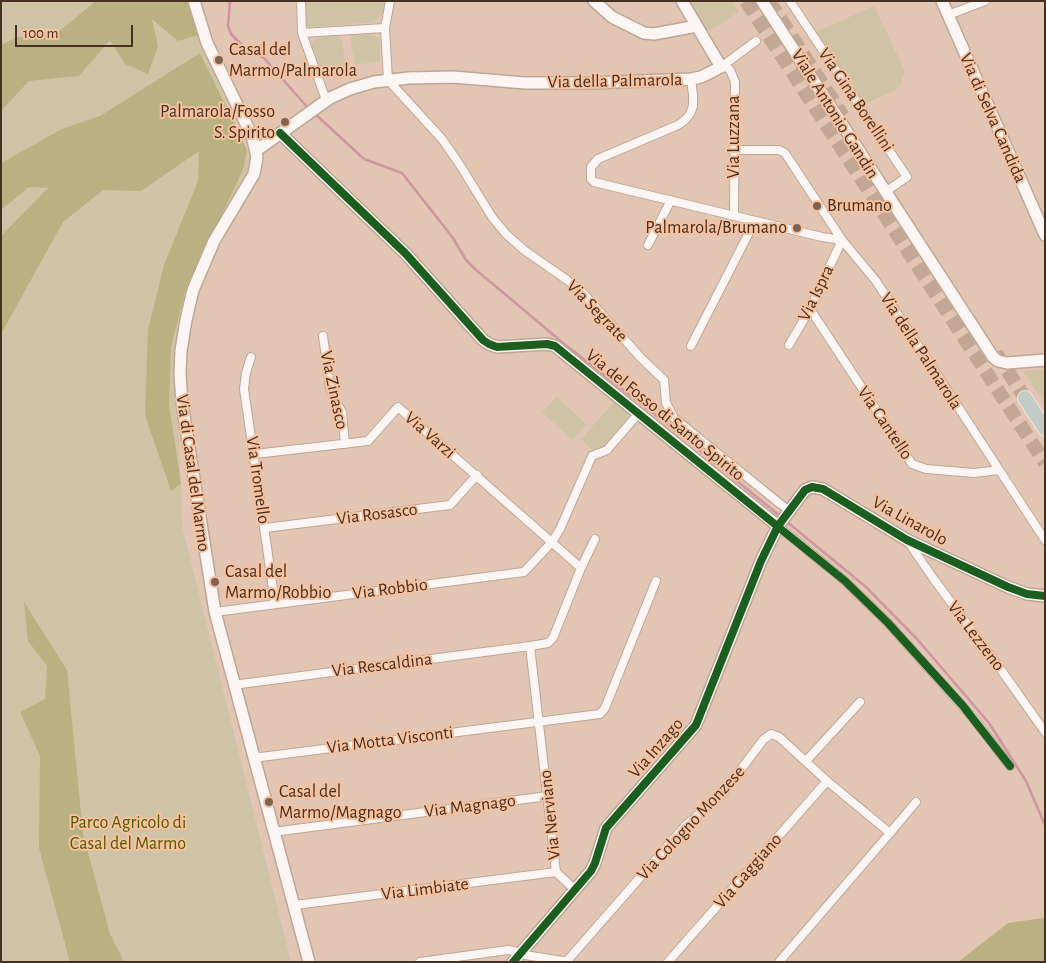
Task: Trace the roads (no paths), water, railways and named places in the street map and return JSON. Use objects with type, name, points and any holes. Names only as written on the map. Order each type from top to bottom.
[{"type":"highway","points":[[1025,398],[1045,429]]},
{"type":"street","name":"Via di Casal del Marmo","points":[[194,1],[209,48],[247,124],[257,150],[257,162],[254,174],[214,241],[195,283],[186,320],[181,357],[180,386],[183,412],[215,612],[233,685],[309,962]]},
{"type":"street","points":[[301,1],[302,33],[317,107]]},
{"type":"street","points":[[388,80],[385,28],[390,1]]},
{"type":"street","points":[[594,1],[612,17],[644,34],[697,26]]},
{"type":"street","points":[[682,1],[721,66]]},
{"type":"street","name":"Viale Antonio Gandin","points":[[762,1],[993,358],[1007,363],[1045,360]]},
{"type":"street","name":"Via Gina Borellini","points":[[790,1],[907,177],[885,192]]},
{"type":"street","name":"Via di Selva Candida","points":[[942,1],[1045,236]]},
{"type":"street","points":[[948,15],[985,1]]},
{"type":"street","points":[[302,33],[385,28]]},
{"type":"street","points":[[691,79],[706,75],[756,41]]},
{"type":"street","name":"Via Luzzana","points":[[721,66],[729,70],[734,79],[734,216]]},
{"type":"street","name":"Via della Palmarola","points":[[257,150],[317,107],[360,85],[388,80],[447,77],[555,84],[691,79],[694,95],[693,106],[685,120],[678,125],[601,157],[591,169],[590,178],[594,182],[822,238],[842,240],[876,281],[1045,540]]},
{"type":"street","name":"Via Segrate","points":[[388,80],[442,139],[498,225],[524,250],[582,292],[664,380],[666,403],[674,418],[789,511]]},
{"type":"street","name":"Via del Fosso di Santo Spirito","points":[[280,133],[406,254],[483,340],[497,347],[554,345],[845,581],[882,616],[968,712],[1010,766]]},
{"type":"street","points":[[734,150],[784,151],[842,240]]},
{"type":"street","points":[[648,245],[671,200]]},
{"type":"street","points":[[691,346],[755,221]]},
{"type":"street","name":"Via Ispra","points":[[789,345],[810,309],[842,240]]},
{"type":"street","name":"Via Cantello","points":[[810,309],[912,464],[926,469],[974,473],[999,470]]},
{"type":"street","name":"Via Zinasco","points":[[323,336],[330,388],[342,412],[345,444]]},
{"type":"street","name":"Via Tromello","points":[[251,357],[244,389],[255,454],[275,603]]},
{"type":"street","name":"Via Varzi","points":[[255,454],[368,441],[398,407],[581,568]]},
{"type":"street","name":"Via Robbio","points":[[215,612],[524,572],[552,542],[560,529],[592,456],[607,450],[638,414]]},
{"type":"street","name":"Via Rosasco","points":[[265,528],[450,506],[477,475]]},
{"type":"street","name":"Via Linarolo","points":[[778,526],[805,490],[818,487],[830,492],[907,540],[1008,588],[1028,594],[1045,596]]},
{"type":"street","name":"Via Inzago","points":[[518,959],[594,867],[606,828],[696,724],[751,583],[778,526]]},
{"type":"street","points":[[530,646],[546,644],[553,640],[581,568],[595,539]]},
{"type":"street","name":"Via Lezzeno","points":[[907,540],[1045,732]]},
{"type":"street","name":"Via Motta Visconti","points":[[253,758],[597,715],[604,711],[656,581]]},
{"type":"street","name":"Via Nerviano","points":[[530,646],[556,872],[575,890]]},
{"type":"street","name":"Via Rescaldina","points":[[233,685],[530,646]]},
{"type":"street","points":[[806,761],[860,702]]},
{"type":"street","name":"Via Cologno Monzese","points":[[420,962],[504,950],[514,951],[518,959],[568,962],[686,825],[729,787],[766,737],[771,734],[776,735],[890,833]]},
{"type":"street","name":"Via Gaggiano","points":[[668,962],[828,781]]},
{"type":"street","name":"Via Magnago","points":[[273,832],[548,796]]},
{"type":"street","points":[[779,962],[916,802]]},
{"type":"street","name":"Via Limbiate","points":[[294,906],[556,872]]},
{"type":"waterway","points":[[230,1],[228,26],[231,34],[243,46],[264,58],[308,108]]},
{"type":"waterway","points":[[314,113],[364,159],[402,173],[453,238],[466,260],[475,269],[563,343],[671,427],[780,516]]},
{"type":"waterway","points":[[786,521],[866,587],[917,639],[989,723],[1026,781],[1045,825]]},
{"type":"tunnel","points":[[746,1],[1045,463]]},
{"type":"tunnel","points":[[769,1],[843,116]]},
{"type":"tunnel","points":[[996,353],[1025,398]]},
{"type":"place","name":"Casal del Marmo/Palmarola","points":[[219,60]]},
{"type":"place","name":"Palmarola/Fosso S. Spirito","points":[[285,122]]},
{"type":"place","name":"Brumano","points":[[817,206]]},
{"type":"place","name":"Palmarola/Brumano","points":[[797,228]]},
{"type":"place","name":"Casal del Marmo/Robbio","points":[[215,582]]},
{"type":"place","name":"Casal del Marmo/Magnago","points":[[269,802]]},
{"type":"park label","name":"Parco Agricolo di Casal del Marmo","points":[[128,833]]}]
